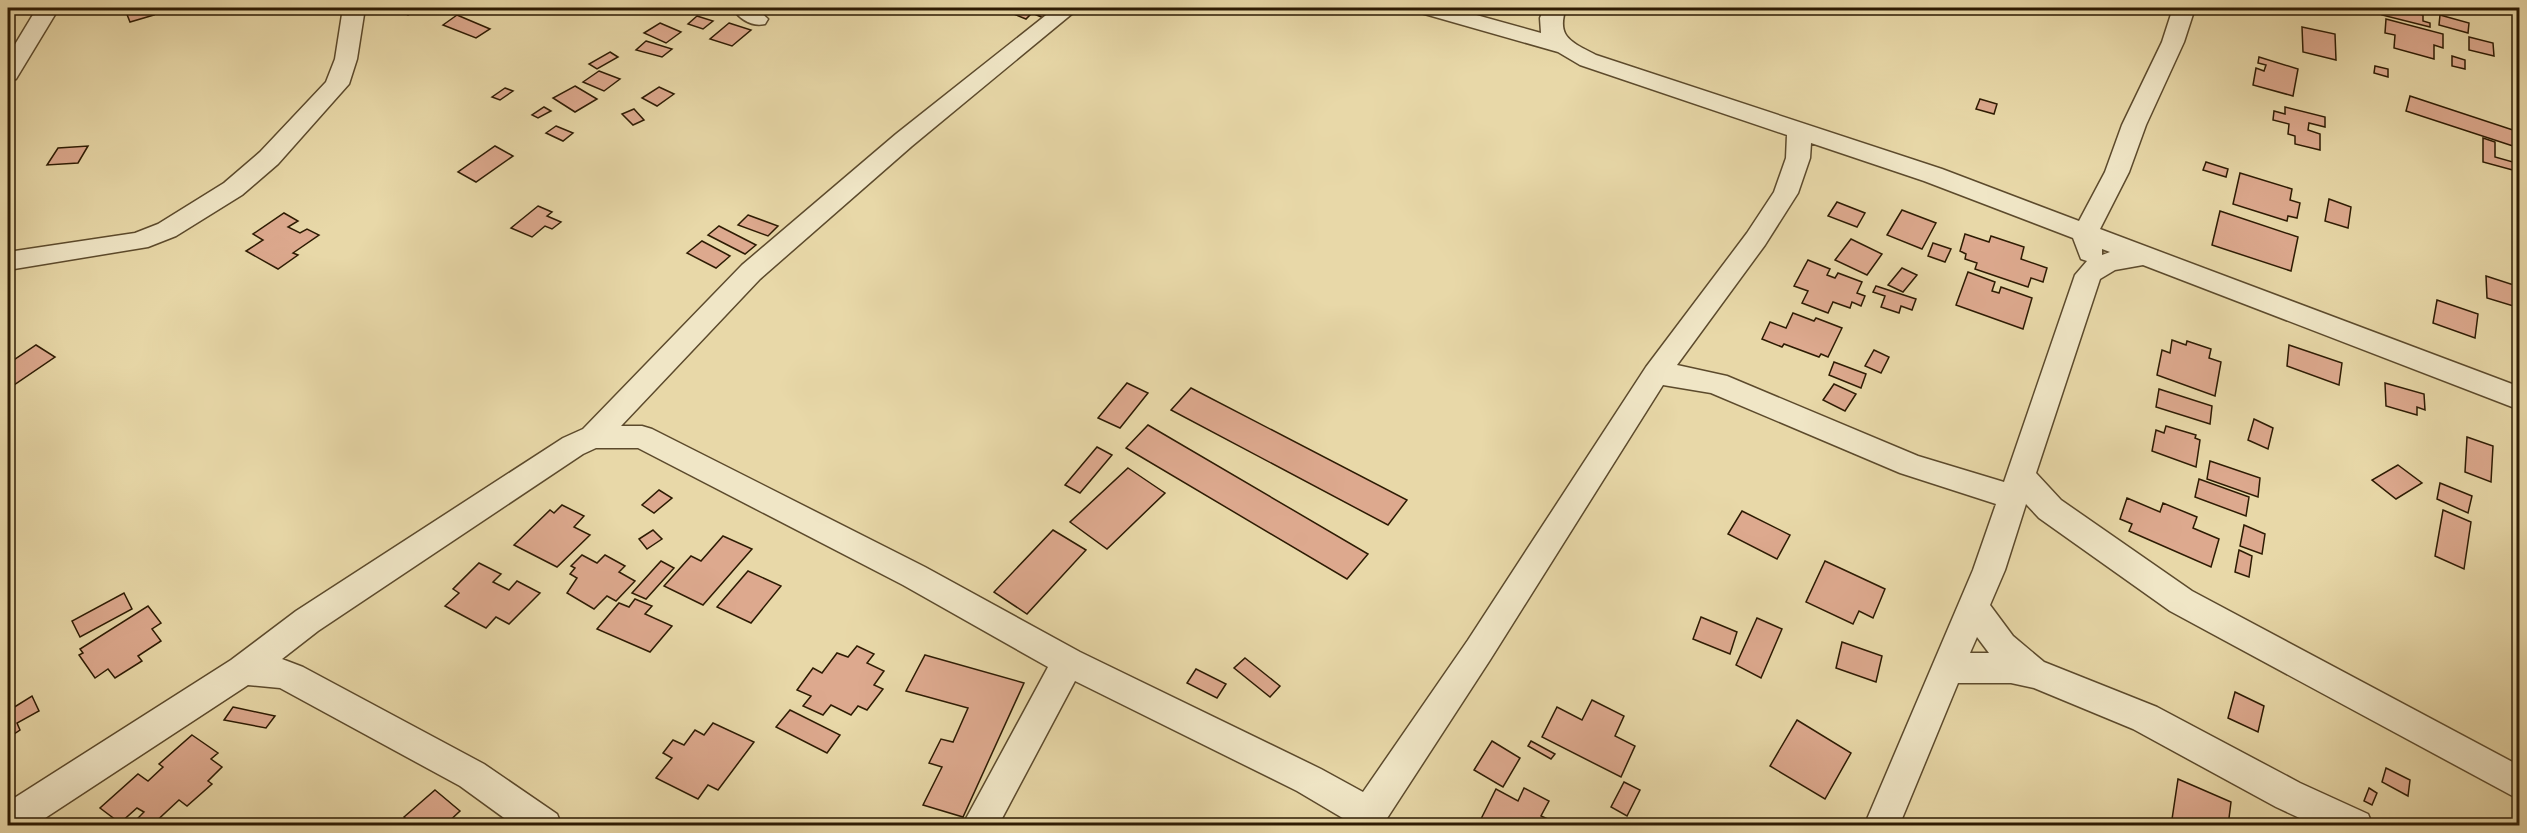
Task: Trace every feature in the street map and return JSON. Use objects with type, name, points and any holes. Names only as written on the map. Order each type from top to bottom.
[{"type":"street","points":[[8,74],[45,13],[72,8]]},
{"type":"street","points":[[8,261],[139,241],[167,230],[233,189],[269,158],[337,84],[346,59],[354,8]]},
{"type":"street","points":[[8,822],[243,670],[316,614],[548,463],[593,437],[751,272],[904,140],[1068,8]]},
{"type":"street","points":[[1430,8],[1561,46],[1588,60],[1933,175],[2520,399]]},
{"type":"street","points":[[1555,8],[1550,26],[1561,46]]},
{"type":"street","points":[[2093,270],[2085,234],[2117,172],[2134,125],[2174,42],[2184,8]]},
{"type":"street","points":[[593,437],[642,437],[668,448],[914,576],[1068,662],[1309,780],[1364,820],[1479,650],[1656,374],[1756,239],[1786,193],[1798,158],[1799,129]]},
{"type":"street","points":[[1881,825],[1973,607],[2018,486],[2083,286],[2093,270],[2110,261],[2144,256]]},
{"type":"street","points":[[1656,374],[1688,377],[1717,384],[1910,465],[2032,490],[2050,509],[2181,601],[2520,784]]},
{"type":"street","points":[[1973,607],[2002,646],[2037,674]]},
{"type":"street","points":[[979,825],[1068,662]]},
{"type":"street","points":[[1947,668],[2011,668],[2037,674],[2145,718],[2288,795],[2356,825]]},
{"type":"street","points":[[243,670],[274,671],[291,676],[472,775],[545,825]]},
{"type":"building","points":[[151,8],[154,15],[130,22],[126,12]]},
{"type":"building","points":[[394,8],[421,8],[408,15]]},
{"type":"building","points":[[1010,8],[1057,9],[1046,19],[1032,13],[1026,19],[1006,11]]},
{"type":"building","points":[[2383,8],[2408,8],[2408,11],[2423,15],[2423,21],[2430,23],[2430,27],[2382,15]]},
{"type":"building","points":[[457,15],[490,29],[476,38],[443,25]]},
{"type":"building","points":[[2440,15],[2469,23],[2468,33],[2439,25]]},
{"type":"building","points":[[697,16],[713,21],[703,29],[688,24]]},
{"type":"building","points":[[2386,19],[2443,34],[2443,48],[2434,45],[2434,59],[2394,48],[2395,35],[2385,33]]},
{"type":"building","points":[[660,23],[681,32],[666,43],[644,33]]},
{"type":"building","points":[[729,23],[751,30],[732,46],[710,39]]},
{"type":"building","points":[[2302,27],[2335,34],[2336,60],[2303,52]]},
{"type":"building","points":[[2469,37],[2493,43],[2494,56],[2469,50]]},
{"type":"building","points":[[646,41],[672,49],[662,57],[636,50]]},
{"type":"building","points":[[610,52],[618,57],[597,69],[589,64]]},
{"type":"building","points":[[2452,56],[2465,60],[2465,69],[2452,66]]},
{"type":"building","points":[[2259,57],[2298,69],[2293,96],[2253,85],[2256,68],[2264,71],[2266,65],[2258,63]]},
{"type":"building","points":[[2375,66],[2388,69],[2388,77],[2374,73]]},
{"type":"building","points":[[599,71],[620,79],[604,91],[583,82]]},
{"type":"building","points":[[575,86],[597,99],[575,112],[553,98]]},
{"type":"building","points":[[659,87],[674,94],[657,106],[642,98]]},
{"type":"building","points":[[505,88],[513,91],[500,100],[492,97]]},
{"type":"building","points":[[2410,96],[2519,132],[2516,147],[2406,111]]},
{"type":"building","points":[[1980,99],[1997,104],[1994,114],[1976,109]]},
{"type":"building","points":[[544,107],[551,111],[538,118],[532,115]]},
{"type":"building","points":[[2285,107],[2325,117],[2325,127],[2309,123],[2308,130],[2320,134],[2320,150],[2295,144],[2295,136],[2288,134],[2289,124],[2273,120],[2274,111],[2285,114]]},
{"type":"building","points":[[634,109],[644,120],[633,125],[622,114]]},
{"type":"building","points":[[556,126],[573,133],[563,141],[546,133]]},
{"type":"building","points":[[2483,138],[2495,142],[2495,157],[2520,164],[2520,172],[2483,162]]},
{"type":"building","points":[[88,146],[78,163],[47,165],[58,148]]},
{"type":"building","points":[[495,146],[513,156],[476,182],[458,172]]},
{"type":"building","points":[[2206,162],[2228,169],[2226,177],[2203,170]]},
{"type":"building","points":[[2240,173],[2292,189],[2290,200],[2300,203],[2297,218],[2288,216],[2287,221],[2233,204]]},
{"type":"building","points":[[2329,199],[2351,207],[2348,228],[2325,221]]},
{"type":"building","points":[[1837,202],[1865,213],[1857,227],[1828,216]]},
{"type":"building","points":[[538,206],[552,212],[547,216],[561,222],[552,229],[545,226],[532,237],[511,228]]},
{"type":"building","points":[[1902,210],[1936,223],[1922,249],[1887,235]]},
{"type":"building","points":[[2220,211],[2298,237],[2291,271],[2212,245]]},
{"type":"building","points":[[284,213],[298,221],[288,227],[300,233],[307,229],[319,235],[293,253],[298,255],[278,269],[246,251],[263,240],[253,234]]},
{"type":"building","points":[[748,215],[778,226],[768,236],[738,225]]},
{"type":"building","points":[[719,226],[756,245],[745,254],[708,235]]},
{"type":"building","points":[[1965,234],[1989,242],[1991,236],[2024,247],[2021,259],[2047,268],[2043,282],[2031,278],[2028,287],[1975,269],[1977,263],[1965,259],[1966,254],[1960,251]]},
{"type":"building","points":[[1851,239],[1882,254],[1867,275],[1835,260]]},
{"type":"building","points":[[702,241],[730,256],[716,268],[687,253]]},
{"type":"building","points":[[1933,243],[1951,249],[1945,262],[1928,256]]},
{"type":"building","points":[[1808,260],[1830,269],[1827,275],[1835,278],[1838,273],[1862,282],[1857,293],[1865,296],[1861,306],[1852,302],[1850,308],[1833,302],[1828,313],[1802,303],[1808,291],[1794,286]]},
{"type":"building","points":[[1902,268],[1917,275],[1903,292],[1888,285]]},
{"type":"building","points":[[1968,272],[1995,282],[1992,291],[1999,293],[2001,287],[2032,298],[2023,329],[1956,305]]},
{"type":"building","points":[[2486,276],[2520,287],[2520,308],[2487,298]]},
{"type":"building","points":[[1876,286],[1916,299],[1912,310],[1901,306],[1899,313],[1881,307],[1885,296],[1873,292]]},
{"type":"building","points":[[2437,300],[2478,314],[2475,338],[2433,323]]},
{"type":"building","points":[[1793,313],[1814,321],[1816,318],[1842,328],[1828,357],[1821,354],[1819,357],[1784,344],[1782,347],[1762,339],[1770,322],[1786,328]]},
{"type":"building","points":[[2172,340],[2186,345],[2187,341],[2211,349],[2209,358],[2221,362],[2215,396],[2157,375],[2162,350],[2170,353]]},
{"type":"building","points":[[36,345],[55,357],[8,389],[8,364]]},
{"type":"building","points":[[2289,345],[2342,363],[2339,385],[2287,366]]},
{"type":"building","points":[[1874,350],[1889,357],[1881,373],[1865,366]]},
{"type":"building","points":[[1834,362],[1866,374],[1861,388],[1829,375]]},
{"type":"building","points":[[1127,383],[1148,393],[1120,428],[1098,418]]},
{"type":"building","points":[[2385,383],[2424,394],[2425,410],[2417,407],[2417,415],[2386,406]]},
{"type":"building","points":[[1834,384],[1856,394],[1845,411],[1823,400]]},
{"type":"building","points":[[1191,388],[1407,500],[1388,525],[1171,410]]},
{"type":"building","points":[[2159,389],[2212,406],[2210,424],[2156,407]]},
{"type":"building","points":[[2254,419],[2273,428],[2268,449],[2248,440]]},
{"type":"building","points":[[1148,425],[1368,554],[1347,579],[1126,448]]},
{"type":"building","points":[[2166,426],[2196,435],[2195,438],[2200,440],[2196,467],[2152,451],[2156,430],[2164,433]]},
{"type":"building","points":[[2467,437],[2493,446],[2491,482],[2465,472]]},
{"type":"building","points":[[1097,447],[1112,455],[1080,493],[1065,485]]},
{"type":"building","points":[[2210,461],[2260,478],[2258,497],[2207,479]]},
{"type":"building","points":[[2398,465],[2422,483],[2396,499],[2372,480]]},
{"type":"building","points":[[1128,468],[1165,493],[1107,549],[1070,522]]},
{"type":"building","points":[[2199,479],[2249,497],[2246,516],[2195,497]]},
{"type":"building","points":[[2440,483],[2472,496],[2468,513],[2437,499]]},
{"type":"building","points":[[659,490],[672,498],[654,513],[642,505]]},
{"type":"building","points":[[2127,498],[2160,512],[2163,503],[2197,517],[2193,528],[2219,539],[2211,567],[2129,531],[2132,524],[2120,519]]},
{"type":"building","points":[[562,505],[584,516],[574,527],[590,535],[557,567],[514,545],[550,510],[554,513]]},
{"type":"building","points":[[2443,510],[2471,522],[2464,569],[2435,556]]},
{"type":"building","points":[[1742,511],[1790,535],[1777,559],[1728,534]]},
{"type":"building","points":[[2244,525],[2265,534],[2262,554],[2240,546]]},
{"type":"building","points":[[653,530],[662,539],[647,549],[639,539]]},
{"type":"building","points":[[1053,530],[1086,550],[1027,614],[994,592]]},
{"type":"building","points":[[723,536],[752,549],[703,605],[664,586],[691,556],[701,561]]},
{"type":"building","points":[[2239,550],[2252,556],[2249,577],[2235,572]]},
{"type":"building","points":[[582,555],[597,563],[605,555],[625,566],[619,572],[635,581],[616,601],[607,596],[594,609],[567,593],[577,578],[570,574],[575,568],[571,566]]},
{"type":"building","points":[[661,561],[674,568],[646,599],[632,593]]},
{"type":"building","points":[[1825,561],[1885,589],[1873,618],[1859,611],[1853,624],[1806,602]]},
{"type":"building","points":[[479,563],[501,574],[493,582],[509,590],[517,581],[540,593],[509,624],[496,617],[486,628],[445,606],[459,593],[453,589]]},
{"type":"building","points":[[748,571],[781,586],[751,623],[717,607]]},
{"type":"building","points":[[124,593],[132,609],[80,637],[72,621]]},
{"type":"building","points":[[635,599],[652,606],[645,614],[672,626],[650,652],[597,629],[619,603],[629,607]]},
{"type":"building","points":[[148,606],[161,623],[152,629],[161,641],[138,656],[142,661],[115,678],[108,669],[95,678],[79,655],[83,653],[80,649]]},
{"type":"building","points":[[1701,617],[1737,632],[1730,654],[1693,639]]},
{"type":"building","points":[[1757,618],[1782,629],[1761,678],[1736,665]]},
{"type":"building","points":[[1842,642],[1882,656],[1876,682],[1836,668]]},
{"type":"building","points":[[857,646],[874,654],[867,663],[884,671],[874,685],[883,689],[867,710],[858,706],[851,715],[831,705],[823,715],[803,706],[811,696],[797,690],[813,668],[822,673],[837,653],[848,657]]},
{"type":"building","points":[[925,655],[1024,683],[963,817],[923,805],[942,767],[929,763],[941,739],[953,742],[968,708],[906,691]]},
{"type":"building","points":[[1245,658],[1280,686],[1270,697],[1234,668]]},
{"type":"building","points":[[1196,669],[1226,684],[1217,698],[1187,683]]},
{"type":"building","points":[[2235,692],[2264,706],[2258,732],[2228,718]]},
{"type":"building","points":[[32,696],[39,711],[17,723],[20,730],[8,738],[8,711]]},
{"type":"building","points":[[1592,700],[1624,716],[1615,736],[1635,746],[1621,777],[1542,737],[1557,707],[1582,720]]},
{"type":"building","points":[[233,707],[275,716],[266,728],[224,720]]},
{"type":"building","points":[[790,710],[840,735],[827,753],[776,727]]},
{"type":"building","points":[[1797,720],[1851,753],[1825,799],[1770,766]]},
{"type":"building","points":[[713,723],[754,742],[718,790],[708,785],[698,799],[656,778],[672,758],[663,753],[673,740],[684,745],[695,730],[704,735]]},
{"type":"building","points":[[192,735],[218,753],[211,759],[222,767],[208,781],[212,784],[187,806],[179,800],[151,826],[138,818],[144,812],[137,808],[120,823],[100,808],[138,774],[148,781],[163,767],[159,764]]},
{"type":"building","points":[[1492,741],[1520,758],[1503,787],[1474,770]]},
{"type":"building","points":[[1531,741],[1555,754],[1551,759],[1528,746]]},
{"type":"building","points":[[2386,768],[2410,780],[2408,796],[2382,782]]},
{"type":"building","points":[[2178,779],[2231,802],[2228,826],[2171,826]]},
{"type":"building","points":[[1624,782],[1640,790],[1627,816],[1611,807]]},
{"type":"building","points":[[1524,788],[1549,801],[1541,816],[1552,821],[1550,826],[1484,826],[1479,823],[1496,789],[1518,801]]},
{"type":"building","points":[[2369,788],[2377,793],[2372,805],[2364,801]]},
{"type":"building","points":[[435,790],[460,811],[444,826],[413,826],[404,817]]}]
